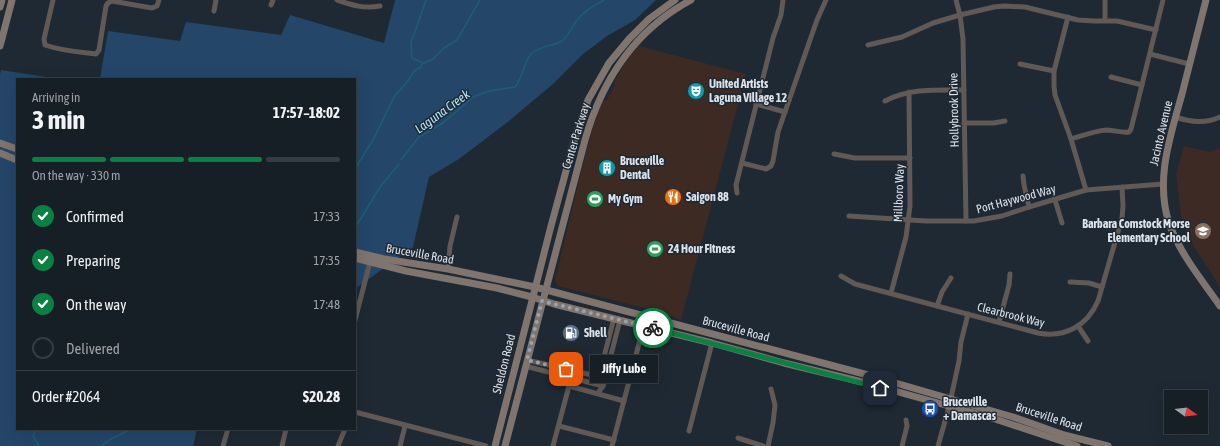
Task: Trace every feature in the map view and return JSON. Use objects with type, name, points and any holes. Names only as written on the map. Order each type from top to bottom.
[{"type":"main road","points":[[0,7],[2,0]]},
{"type":"main road","points":[[0,46],[12,0]]},
{"type":"main road","name":"Center Parkway","points":[[534,287],[583,114],[593,91],[609,63],[629,39],[649,19],[675,0]]},
{"type":"main road","name":"Center Parkway","points":[[545,290],[590,119],[601,94],[618,65],[637,41],[677,8],[691,0]]},
{"type":"main road","name":"Jacinto Avenue","points":[[1206,0],[1165,156],[1163,184],[1166,210],[1172,232],[1177,242],[1220,306]]},
{"type":"main road","points":[[0,143],[16,149]]},
{"type":"main road","points":[[573,148],[571,179],[574,181]]},
{"type":"main road","points":[[0,153],[16,160]]},
{"type":"main road","name":"Bruceville Road","points":[[356,256],[448,269],[534,287],[868,375],[1013,416],[1064,435],[1108,446]]},
{"type":"main road","name":"Bruceville Road","points":[[356,256],[370,262],[406,271],[497,288],[542,301],[712,342],[1007,422],[1062,444],[1077,446]]},
{"type":"main road","name":"Sheldon Road","points":[[495,446],[534,287]]},
{"type":"main road","name":"Sheldon Road","points":[[505,446],[545,290]]},
{"type":"main road","points":[[629,322],[639,320],[668,327],[674,325]]},
{"type":"street","points":[[52,0],[44,39],[45,45],[96,54],[100,50],[106,6],[108,3],[112,1],[152,8],[156,6],[159,0]]},
{"type":"street","points":[[214,10],[216,0]]},
{"type":"street","points":[[337,0],[352,2],[370,8],[380,6]]},
{"type":"street","points":[[737,193],[736,184],[773,38],[781,15],[783,0]]},
{"type":"street","points":[[742,163],[766,169],[771,166],[778,132],[817,20],[826,0]]},
{"type":"street","name":"Hollybrook Drive","points":[[956,0],[960,14],[963,39],[966,221]]},
{"type":"street","points":[[1105,0],[1105,20]]},
{"type":"street","points":[[1071,139],[1102,130],[1128,132],[1131,129],[1163,0]]},
{"type":"street","points":[[868,46],[902,37],[933,23],[960,14],[994,7],[1014,6],[1035,8],[1085,21],[1117,21],[1156,30]]},
{"type":"street","points":[[1068,17],[1054,71],[1054,86],[1055,95],[1071,139],[1086,190]]},
{"type":"street","points":[[1150,54],[1189,64]]},
{"type":"street","points":[[1020,64],[1054,71]]},
{"type":"street","points":[[1111,77],[1142,85]]},
{"type":"street","points":[[597,84],[605,87]]},
{"type":"street","points":[[886,101],[909,92],[964,90]]},
{"type":"street","points":[[593,91],[601,94]]},
{"type":"street","name":"Millboro Way","points":[[891,293],[909,220],[909,92]]},
{"type":"street","points":[[756,104],[785,112]]},
{"type":"street","points":[[1176,117],[1198,122],[1206,122],[1220,117]]},
{"type":"street","points":[[964,122],[1004,121]]},
{"type":"street","points":[[834,154],[855,158],[910,158]]},
{"type":"street","points":[[1024,176],[1024,185],[1029,207]]},
{"type":"street","name":"Port Haywood Way","points":[[849,216],[909,220],[966,221],[986,219],[1002,216],[1086,190],[1163,184]]},
{"type":"street","name":"Clearbrook Way","points":[[841,276],[855,284],[1044,334],[1061,333],[1078,326],[1086,320],[1092,313],[1098,301],[1122,218],[1124,206],[1122,187]]},
{"type":"street","points":[[1055,200],[1062,224]]},
{"type":"street","points":[[448,269],[451,244],[457,217]]},
{"type":"street","points":[[356,316],[370,262]]},
{"type":"street","points":[[999,322],[1009,285],[1010,274]]},
{"type":"street","points":[[937,306],[942,292],[951,278]]},
{"type":"street","points":[[1070,282],[1089,283],[1102,287]]},
{"type":"street","points":[[938,446],[951,399],[961,342],[968,314]]},
{"type":"street","points":[[598,393],[597,384],[617,319]]},
{"type":"street","points":[[598,393],[603,386],[617,319]]},
{"type":"street","points":[[1078,326],[1088,341]]},
{"type":"street","points":[[612,446],[640,340]]},
{"type":"street","points":[[689,431],[712,342]]},
{"type":"street","points":[[526,363],[605,378]]},
{"type":"street","points":[[526,363],[603,386]]},
{"type":"street","points":[[553,446],[569,386],[624,401]]},
{"type":"street","points":[[768,446],[775,405],[771,389]]},
{"type":"street","points":[[356,412],[486,446]]},
{"type":"street","points":[[902,446],[907,426],[906,420]]},
{"type":"street","points":[[400,446],[405,426]]},
{"type":"street","points":[[559,426],[614,440]]},
{"type":"street","points":[[224,446],[228,430]]},
{"type":"street","points":[[282,446],[286,430]]},
{"type":"street","points":[[338,446],[345,430]]},
{"type":"street","points":[[738,438],[763,446]]},
{"type":"street","points":[[456,446],[458,439]]},
{"type":"shaded area","points":[[395,0],[656,0],[635,20],[607,36],[582,55],[553,84],[509,121],[459,159],[429,177],[413,247],[356,288],[356,78],[100,78],[108,31],[180,41],[186,22],[281,35],[290,15],[384,43]]},
{"type":"shaded area","points":[[639,46],[746,74],[681,320],[660,312],[558,286],[555,280],[592,130],[600,107],[604,101],[607,100],[615,85],[614,83],[616,78],[629,57]]},
{"type":"shaded area","points":[[1,70],[53,78],[16,78],[16,430],[197,430],[193,446],[0,446]]},
{"type":"shaded area","name":"Barbara Comstock Morse Elementary School","points":[[1184,146],[1210,152],[1220,148],[1220,287],[1193,245],[1181,216],[1176,174]]},
{"type":"waterway","name":"Laguna Creek","points":[[356,167],[374,138],[394,97],[408,81],[415,70],[421,67],[421,62],[412,58],[411,43],[426,0]]},
{"type":"waterway","name":"Laguna Creek","points":[[422,64],[433,59],[444,48],[457,40],[480,0]]},
{"type":"waterway","name":"Laguna Creek","points":[[401,160],[419,137],[443,123],[473,97],[489,91],[515,87],[531,54],[537,50],[563,40],[583,14],[604,0]]},
{"type":"waterway","name":"Laguna Creek","points":[[356,226],[380,187],[399,164]]},
{"type":"waterway","name":"Laguna Creek","points":[[36,430],[33,436],[39,446]]},
{"type":"waterway","name":"Laguna Creek","points":[[101,446],[129,430]]},
{"type":"way so far","points":[[566,369],[527,360],[542,301],[653,328]]},
{"type":"place","name":"United Artists Laguna Village 12","points":[[696,91]]},
{"type":"place","name":"Bruceville Dental","points":[[607,168]]},
{"type":"place","name":"Saigon 88","points":[[673,197]]},
{"type":"place","name":"My Gym","points":[[595,199]]},
{"type":"place","name":"Barbara Comstock Morse Elementary School","points":[[1203,231]]},
{"type":"place","name":"24 Hour Fitness","points":[[655,249]]},
{"type":"place","name":"Shell","points":[[571,333]]},
{"type":"place","name":"Jiffy Lube","points":[[566,369]]},
{"type":"place","name":"Bruceville + Damascas","points":[[930,409]]},
{"type":"route","points":[[653,328],[712,342],[784,363],[880,388]]}]
